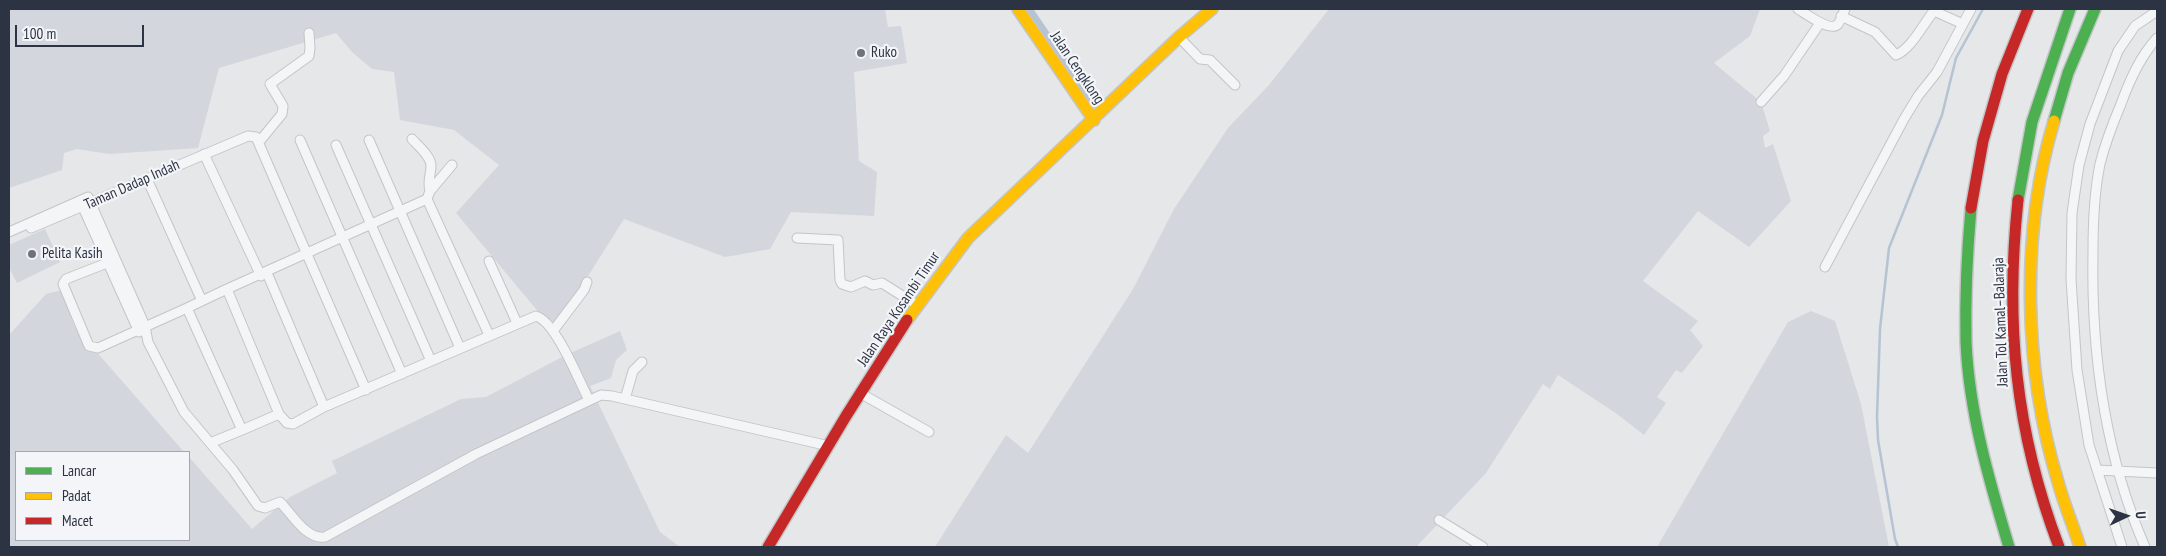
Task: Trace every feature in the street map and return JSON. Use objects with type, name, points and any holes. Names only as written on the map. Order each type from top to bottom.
[{"type":"main road","name":"Jalan Cengklong","points":[[1018,9],[1094,120]]},
{"type":"main road","name":"Jalan Raya Kosambi Timur","points":[[768,547],[860,393],[918,305],[968,238],[1179,37],[1212,9]]},
{"type":"main road","points":[[2009,547],[1989,486],[1975,421],[1968,365],[1964,287],[1969,221],[1982,146],[2003,71],[2028,9]]},
{"type":"main road","name":"Jalan Tol Kamal–Balaraja","points":[[2059,547],[2036,479],[2021,411],[2014,338],[2011,268],[2018,198],[2028,138],[2046,76],[2070,9]]},
{"type":"main road","points":[[2080,547],[2053,464],[2040,405],[2031,330],[2031,267],[2036,206],[2051,132],[2075,56],[2095,9]]},
{"type":"street","points":[[1798,9],[1820,23],[1833,26],[1837,25],[1843,12],[1875,32],[1896,55],[1914,38],[1934,11],[1963,24]]},
{"type":"street","points":[[1825,267],[1904,120],[1918,96],[1937,72],[1971,9]]},
{"type":"street","points":[[2122,547],[2089,445],[2077,370],[2071,280],[2072,214],[2079,165],[2090,124],[2118,51],[2135,26],[2157,11]]},
{"type":"street","points":[[1761,102],[1784,76],[1820,23]]},
{"type":"street","points":[[309,33],[309,56],[270,84],[283,106],[282,114],[257,139],[366,390]]},
{"type":"street","points":[[1179,37],[1200,59],[1210,60],[1235,84]]},
{"type":"street","points":[[2145,547],[2137,529],[2110,440],[2098,367],[2092,279],[2094,215],[2100,165],[2110,130],[2133,73],[2157,38]]},
{"type":"street","name":"Taman Dadap Indah","points":[[9,232],[147,179],[248,136],[257,139]]},
{"type":"street","points":[[412,139],[431,163],[428,195],[489,335]]},
{"type":"street","points":[[300,140],[402,374]]},
{"type":"street","points":[[369,140],[460,348]]},
{"type":"street","points":[[336,145],[431,361]]},
{"type":"street","points":[[204,154],[264,274],[324,407]]},
{"type":"street","points":[[107,262],[66,279],[63,284],[88,345],[92,348],[98,348],[401,212],[428,195],[452,165]]},
{"type":"street","points":[[147,179],[202,301]]},
{"type":"street","points":[[85,202],[107,262],[184,412],[233,470],[260,508],[280,502],[309,534],[321,538],[476,454],[604,394],[829,446]]},
{"type":"street","points":[[85,202],[141,328]]},
{"type":"street","name":"Taman Dadap Indah","points":[[9,238],[85,202]]},
{"type":"street","points":[[797,238],[838,240],[840,280],[842,284],[851,287],[865,281],[873,285],[882,284],[918,305]]},
{"type":"street","points":[[490,261],[517,323]]},
{"type":"street","points":[[554,332],[584,290],[587,282]]},
{"type":"street","points":[[227,289],[279,414],[290,424],[324,407],[536,316],[554,332],[589,400]]},
{"type":"street","points":[[187,308],[242,430]]},
{"type":"street","points":[[625,398],[633,371],[642,362]]},
{"type":"street","points":[[860,393],[929,432]]},
{"type":"street","points":[[210,443],[279,414]]},
{"type":"street","points":[[2097,470],[2157,473]]},
{"type":"street","points":[[1438,520],[1483,547]]},
{"type":"shaded area","points":[[9,9],[885,9],[888,27],[901,26],[907,63],[854,72],[859,161],[877,172],[874,216],[791,212],[770,249],[725,257],[624,219],[578,292],[551,327],[456,213],[499,165],[454,130],[400,120],[394,72],[372,69],[352,52],[336,33],[219,68],[198,148],[109,154],[77,149],[64,153],[62,170],[9,188]]},
{"type":"shaded area","points":[[1329,9],[1760,9],[1750,36],[1714,63],[1761,102],[1770,131],[1763,136],[1765,148],[1773,144],[1791,201],[1749,247],[1698,211],[1643,281],[1698,321],[1690,330],[1703,346],[1682,373],[1676,370],[1657,397],[1666,403],[1644,435],[1617,414],[1558,375],[1550,389],[1543,384],[1486,473],[1416,547],[935,547],[1006,435],[1028,453],[1133,289],[1174,209],[1228,128],[1269,85]]},
{"type":"shaded area","name":"Pelita Kasih","points":[[45,229],[60,262],[17,283],[9,268],[9,245]]},
{"type":"shaded area","points":[[62,290],[74,326],[183,451],[15,451],[15,541],[190,541],[190,458],[252,529],[290,497],[337,473],[332,461],[461,399],[486,397],[566,355],[620,331],[627,350],[616,360],[611,378],[590,386],[660,532],[680,547],[9,547],[9,335],[46,294]]},
{"type":"shaded area","points":[[1811,311],[1835,321],[1861,404],[1889,547],[1657,547],[1788,322]]},
{"type":"waterway","points":[[1028,9],[1094,106]]},
{"type":"waterway","points":[[1898,547],[1878,440],[1877,417],[1880,329],[1889,248],[1942,115],[1956,58],[1983,9]]},
{"type":"traffic: fast","points":[[2018,200],[2032,122],[2070,9]]},
{"type":"traffic: fast","points":[[2054,121],[2068,73],[2095,9]]},
{"type":"traffic: fast","points":[[1971,208],[1966,292],[1968,368],[1981,446],[2009,547]]},
{"type":"traffic: slow","points":[[1018,9],[1094,120]]},
{"type":"traffic: slow","points":[[907,320],[968,238],[1179,37],[1212,9]]},
{"type":"traffic: slow","points":[[2054,121],[2043,164],[2035,209],[2031,255],[2030,302],[2038,394],[2047,439],[2060,490],[2080,547]]},
{"type":"traffic: jam","points":[[1971,208],[1983,141],[2002,74],[2028,9]]},
{"type":"traffic: jam","points":[[2018,200],[2013,290],[2017,376],[2023,419],[2032,461],[2059,547]]},
{"type":"traffic: jam","points":[[768,547],[846,416],[907,320]]},
{"type":"place","name":"Ruko","points":[[861,53]]},
{"type":"place","name":"Pelita Kasih","points":[[32,254]]}]
